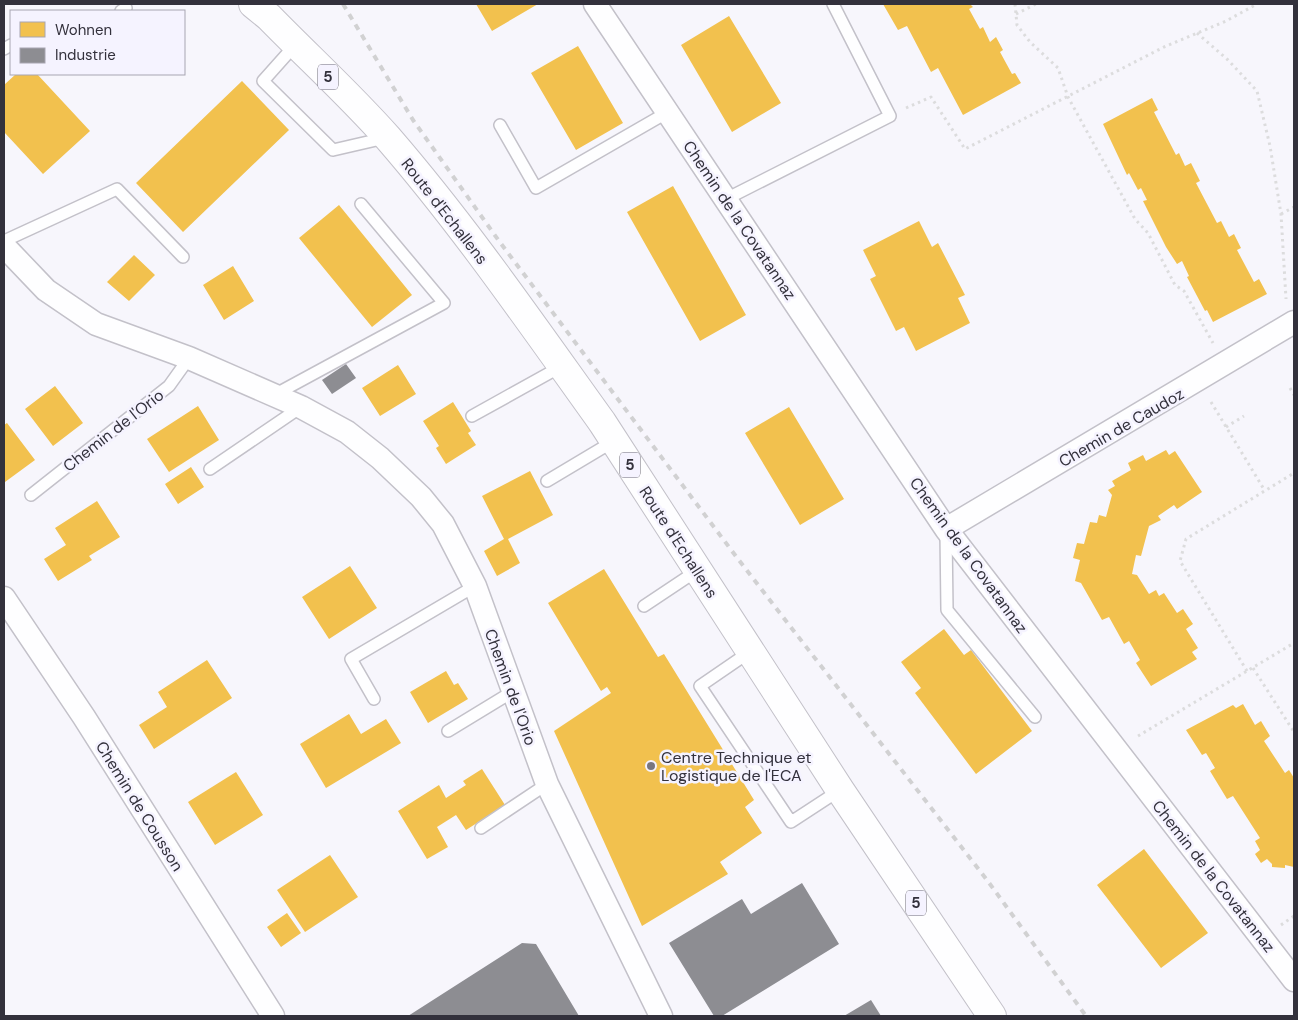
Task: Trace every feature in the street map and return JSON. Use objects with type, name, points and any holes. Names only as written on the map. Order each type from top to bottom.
[{"type":"main road","name":"Route d'Echallens","points":[[253,4],[296,44],[387,138],[484,260],[562,366],[614,441],[840,790],[992,1016]]},
{"type":"street","name":"Chemin de la Covatannaz","points":[[595,4],[946,529],[1294,980]]},
{"type":"street","name":"Chemin de l'Orio","points":[[4,246],[46,290],[96,324],[189,358],[276,394],[301,407],[347,432],[380,458],[421,496],[443,524],[475,586],[547,784],[661,1016]]},
{"type":"street","name":"Chemin de Caudoz","points":[[946,529],[1226,365],[1292,314]]},
{"type":"street","name":"Chemin de Cousson","points":[[4,598],[84,717],[274,1016]]},
{"type":"lane","points":[[726,199],[890,116],[833,4]]},
{"type":"lane","points":[[296,44],[263,81],[333,150],[387,138]]},
{"type":"lane","points":[[500,126],[536,188],[668,112]]},
{"type":"lane","points":[[4,241],[117,189],[183,257]]},
{"type":"lane","points":[[276,394],[444,304],[361,204]]},
{"type":"lane","name":"Chemin de l'Orio","points":[[30,494],[169,386],[189,358]]},
{"type":"lane","points":[[472,416],[562,366]]},
{"type":"lane","points":[[210,469],[301,407]]},
{"type":"lane","points":[[547,481],[614,441]]},
{"type":"lane","points":[[946,529],[947,610],[1035,717]]},
{"type":"lane","points":[[644,606],[698,570]]},
{"type":"lane","points":[[374,699],[351,659],[475,586]]},
{"type":"lane","points":[[751,651],[700,686],[791,822],[840,790]]},
{"type":"lane","points":[[448,731],[512,692]]},
{"type":"lane","points":[[481,828],[547,784]]},
{"type":"path","points":[[1015,4],[1017,25],[1030,42],[1058,68],[1068,97],[1135,219],[1148,233],[1175,284],[1184,291],[1226,365]]},
{"type":"path","points":[[1016,14],[1036,4]]},
{"type":"path","points":[[890,116],[931,97],[965,148],[1164,47],[1197,34],[1258,4]]},
{"type":"path","points":[[1197,34],[1228,60],[1257,91],[1270,146],[1281,214],[1286,300],[1292,314]]},
{"type":"path","points":[[1281,214],[1294,207]]},
{"type":"path","points":[[1290,388],[1294,395]]},
{"type":"path","points":[[1206,395],[1265,491]]},
{"type":"path","points":[[1226,427],[1244,416]]},
{"type":"path","points":[[1247,671],[1180,562],[1186,539],[1294,473]]},
{"type":"path","points":[[1138,736],[1294,643]]},
{"type":"path","points":[[1252,668],[1294,732]]},
{"type":"building: Wohnen","points":[[476,4],[538,4],[492,31]]},
{"type":"building: Wohnen","points":[[883,4],[970,4],[973,7],[969,9],[980,29],[983,27],[990,42],[996,37],[1003,50],[1000,52],[1012,74],[1015,73],[1021,83],[963,115],[938,68],[931,72],[907,26],[898,30]]},
{"type":"building: Wohnen","points":[[729,16],[781,103],[732,132],[681,45]]},
{"type":"building: Wohnen","points":[[578,46],[623,123],[576,150],[531,73]]},
{"type":"building: Wohnen","points":[[15,75],[38,75],[90,131],[43,174],[4,132],[4,85]]},
{"type":"building: Wohnen","points":[[242,81],[289,130],[183,232],[136,183]]},
{"type":"building: Wohnen","points":[[1152,98],[1158,110],[1154,112],[1176,155],[1179,153],[1185,166],[1191,163],[1200,181],[1196,183],[1217,223],[1221,221],[1229,237],[1234,234],[1241,248],[1237,250],[1254,282],[1259,279],[1267,294],[1213,322],[1187,277],[1189,276],[1182,261],[1177,264],[1166,247],[1143,201],[1147,200],[1141,188],[1138,190],[1129,173],[1127,175],[1103,124]]},
{"type":"building: Wohnen","points":[[673,186],[746,315],[700,341],[627,212]]},
{"type":"building: Wohnen","points":[[339,205],[412,295],[372,327],[299,238]]},
{"type":"building: Wohnen","points":[[919,221],[932,247],[938,243],[965,295],[958,298],[970,323],[916,351],[904,327],[896,331],[870,279],[876,276],[863,250]]},
{"type":"building: Wohnen","points":[[134,255],[155,275],[129,301],[107,282]]},
{"type":"building: Wohnen","points":[[233,266],[254,301],[224,320],[203,285]]},
{"type":"building: Wohnen","points":[[398,365],[416,394],[380,416],[362,388]]},
{"type":"building: Wohnen","points":[[55,386],[83,423],[53,446],[25,409]]},
{"type":"building: Wohnen","points":[[453,402],[471,431],[468,433],[476,445],[446,464],[436,448],[439,446],[423,421]]},
{"type":"building: Wohnen","points":[[198,406],[219,440],[169,472],[147,439]]},
{"type":"building: Wohnen","points":[[789,407],[844,499],[800,525],[745,433]]},
{"type":"building: Wohnen","points":[[7,423],[35,460],[5,482],[4,425]]},
{"type":"building: Wohnen","points":[[1166,450],[1169,455],[1175,451],[1202,492],[1177,509],[1174,505],[1158,516],[1161,520],[1149,526],[1141,556],[1136,555],[1132,574],[1137,575],[1149,594],[1156,590],[1159,596],[1164,593],[1177,613],[1183,609],[1193,624],[1186,629],[1198,648],[1192,652],[1197,659],[1151,686],[1136,663],[1140,660],[1129,641],[1124,644],[1109,617],[1102,620],[1081,583],[1075,581],[1080,560],[1073,558],[1077,543],[1084,544],[1090,522],[1097,523],[1099,515],[1106,517],[1112,495],[1108,490],[1115,486],[1112,481],[1131,470],[1128,463],[1143,455],[1146,461]]},
{"type":"building: Wohnen","points":[[191,467],[204,487],[178,504],[165,484]]},
{"type":"building: Wohnen","points":[[530,471],[553,515],[508,539],[520,563],[497,576],[484,551],[504,539],[482,496]]},
{"type":"building: Wohnen","points":[[97,501],[120,537],[89,556],[92,560],[58,581],[44,559],[66,545],[55,528]]},
{"type":"building: Wohnen","points":[[350,566],[377,608],[329,639],[302,597]]},
{"type":"building: Wohnen","name":"Centre Technique et Logistique de l'ECA","points":[[604,569],[658,657],[664,654],[754,800],[745,807],[762,833],[720,862],[728,874],[642,926],[554,731],[611,693],[607,687],[601,691],[548,603]]},
{"type":"building: Wohnen","points":[[944,629],[964,655],[971,650],[1032,731],[976,774],[915,693],[921,688],[901,662]]},
{"type":"building: Wohnen","points":[[207,660],[232,698],[154,749],[139,725],[167,707],[158,692]]},
{"type":"building: Wohnen","points":[[446,671],[454,685],[458,683],[468,699],[428,723],[410,692]]},
{"type":"building: Wohnen","points":[[1243,704],[1255,725],[1261,721],[1270,736],[1264,741],[1285,773],[1289,770],[1294,778],[1294,867],[1285,865],[1285,868],[1272,867],[1272,864],[1267,859],[1261,863],[1255,854],[1260,850],[1255,841],[1260,838],[1233,796],[1227,799],[1210,771],[1215,768],[1206,753],[1202,755],[1186,730],[1233,705],[1236,708]]},
{"type":"building: Wohnen","points":[[349,714],[361,734],[386,719],[401,743],[326,788],[300,744]]},
{"type":"building: Wohnen","points":[[482,769],[505,805],[466,830],[456,815],[437,827],[448,847],[427,859],[398,811],[439,785],[446,798],[466,785],[463,781]]},
{"type":"building: Wohnen","points":[[236,772],[263,815],[215,845],[188,802]]},
{"type":"building: Wohnen","points":[[1144,849],[1208,933],[1161,968],[1097,885]]},
{"type":"building: Wohnen","points":[[330,855],[358,897],[305,932],[277,890]]},
{"type":"building: Wohnen","points":[[287,913],[301,933],[281,947],[267,927]]},
{"type":"building: Industrie","points":[[346,364],[356,378],[332,394],[322,380]]},
{"type":"building: Industrie","points":[[802,883],[839,944],[722,1016],[714,1016],[669,943],[742,899],[751,914]]},
{"type":"building: Industrie","points":[[522,943],[536,944],[579,1016],[408,1016]]},
{"type":"building: Industrie","points":[[871,1000],[881,1016],[844,1016]]},
{"type":"railway","points":[[343,4],[413,120],[499,241],[738,559],[987,880],[1086,1016]]},
{"type":"place","name":"Centre Technique et Logistique de l'ECA","points":[[651,766]]}]
